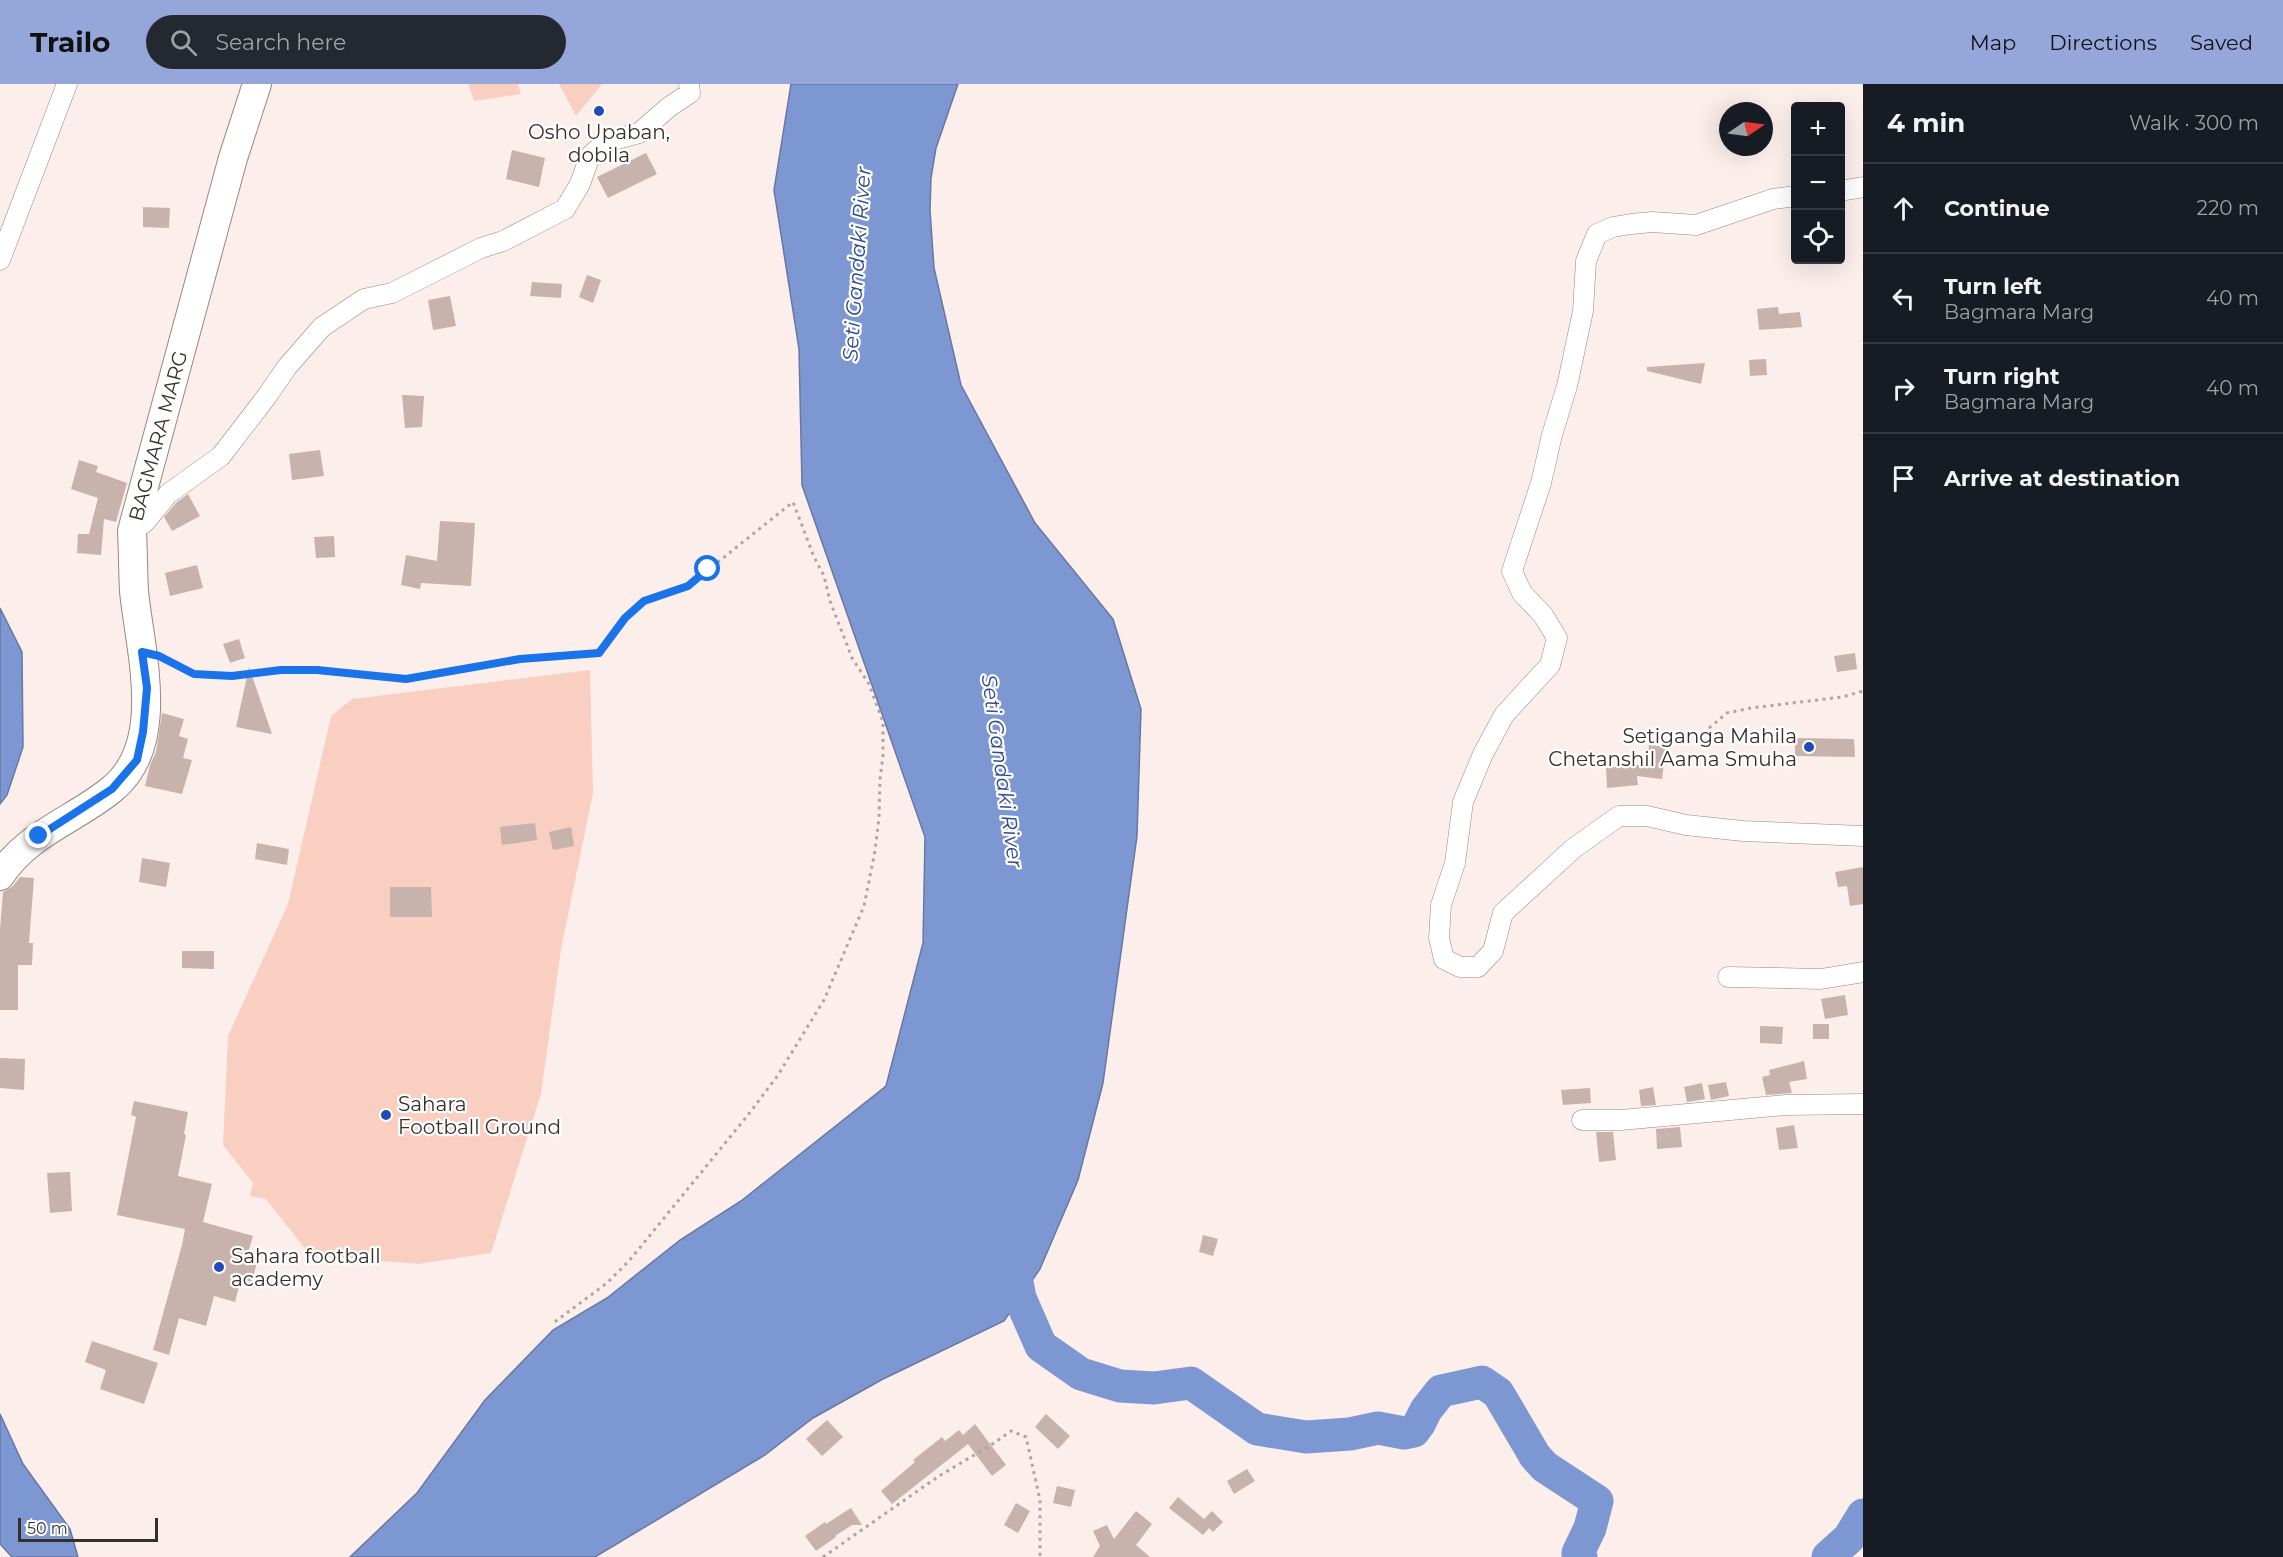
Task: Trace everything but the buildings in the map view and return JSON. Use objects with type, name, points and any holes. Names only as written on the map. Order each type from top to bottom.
[{"type":"main road","name":"BAGMARA MARG","points":[[0,876],[9,863],[39,836],[112,789],[137,760],[143,732],[147,688],[134,589],[132,531],[230,169],[257,84]]},
{"type":"street","points":[[0,260],[67,84]]},
{"type":"street","points":[[132,531],[145,522],[168,494],[220,456],[267,396],[286,367],[322,327],[364,299],[393,293],[481,248],[503,241],[565,209],[580,184],[590,156],[606,142],[639,134],[669,107],[690,93],[689,84]]},
{"type":"street","points":[[1845,190],[1863,186]]},
{"type":"street","points":[[1791,197],[1773,199],[1696,225],[1652,222],[1613,227],[1597,234],[1587,261],[1583,311],[1567,386],[1552,435],[1541,483],[1512,571],[1522,593],[1543,615],[1557,638],[1550,665],[1504,715],[1483,754],[1463,802],[1455,863],[1441,904],[1438,938],[1444,959],[1460,967],[1478,967],[1493,951],[1503,913],[1574,848],[1620,816],[1647,816],[1686,825],[1743,831],[1863,836]]},
{"type":"street","points":[[1728,977],[1821,979],[1863,972]]},
{"type":"street","points":[[1582,1120],[1622,1120],[1785,1105],[1863,1104]]},
{"type":"path","points":[[142,652],[159,656],[194,674],[232,676],[281,670],[317,670],[406,679],[520,659],[599,653],[625,618],[644,601],[688,586],[794,502],[814,557],[824,576],[830,601],[852,658],[869,684],[883,722],[879,816],[875,851],[864,906],[824,1000],[772,1083],[629,1261],[607,1283],[552,1324]]},
{"type":"path","points":[[1709,728],[1727,714],[1735,712],[1842,697],[1863,691]]},
{"type":"path","points":[[823,1557],[939,1476],[1011,1431],[1026,1437],[1041,1500],[1040,1557]]},
{"type":"shaded area","points":[[468,84],[518,84],[521,94],[474,101]]},
{"type":"shaded area","points":[[559,84],[602,84],[576,116]]},
{"type":"shaded area","points":[[590,670],[593,793],[561,949],[541,1094],[491,1253],[418,1264],[310,1255],[266,1199],[250,1196],[253,1183],[223,1145],[228,1036],[288,904],[331,716],[352,699]]},
{"type":"water","name":"Seti Gandaki River","points":[[791,84],[958,84],[936,148],[931,178],[930,210],[934,268],[961,385],[1035,523],[1113,619],[1141,709],[1137,836],[1103,1083],[1078,1180],[1040,1269],[1004,1321],[883,1379],[813,1418],[765,1455],[595,1557],[350,1557],[417,1493],[485,1400],[553,1330],[607,1298],[680,1240],[741,1201],[886,1086],[923,943],[925,837],[802,485],[799,349],[774,190]]},
{"type":"water","points":[[0,608],[22,652],[23,747],[7,795],[0,804]]},
{"type":"water","points":[[0,1414],[23,1464],[70,1529],[78,1557],[12,1557],[0,1544]]},
{"type":"waterway","points":[[1012,1255],[1020,1298],[1041,1346],[1081,1374],[1120,1386],[1154,1388],[1191,1383],[1257,1429],[1306,1437],[1350,1434],[1378,1428],[1404,1433],[1414,1431],[1426,1410],[1441,1391],[1482,1382],[1498,1393],[1535,1456],[1545,1467],[1597,1501],[1590,1528],[1578,1553],[1581,1557]]},
{"type":"waterway","points":[[1828,1557],[1849,1538],[1863,1515]]},
{"type":"place","name":"Osho Upaban, dobila","points":[[599,111]]},
{"type":"place","name":"Setiganga Mahila Chetanshil Aama Smuha","points":[[1809,747]]},
{"type":"place","name":"Sahara Football Ground","points":[[386,1115]]},
{"type":"place","name":"Sahara football academy","points":[[219,1267]]},
{"type":"route","points":[[39,836],[112,789],[137,760],[143,732],[147,688],[142,652],[159,656],[194,674],[232,676],[281,670],[317,670],[406,679],[520,659],[599,653],[625,618],[644,601],[688,586],[708,569]]}]
